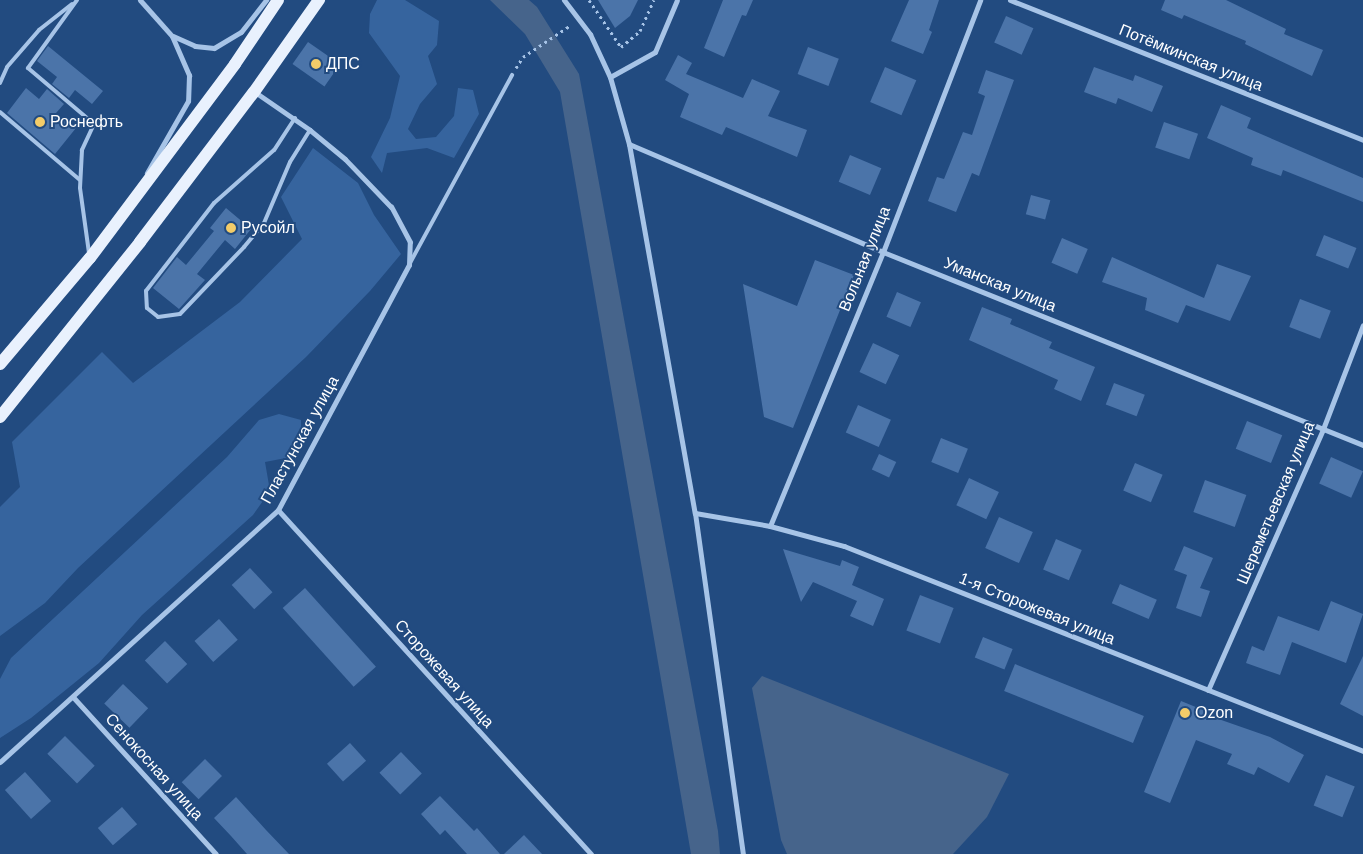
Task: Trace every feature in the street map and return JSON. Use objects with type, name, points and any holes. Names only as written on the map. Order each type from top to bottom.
[{"type":"main road","points":[[0,364],[90,258],[236,64],[278,0]]},
{"type":"main road","points":[[0,417],[140,242],[254,92],[319,0]]},
{"type":"street","points":[[138,194],[155,155],[188,101],[189,75],[172,36],[140,0]]},
{"type":"street","points":[[172,36],[195,46],[214,48],[241,32],[266,0]]},
{"type":"street","points":[[564,0],[590,34],[610,77],[629,144],[695,513],[743,854]]},
{"type":"street","points":[[610,77],[655,52],[677,0]]},
{"type":"street","name":"Вольная улица","points":[[770,526],[883,252],[980,0]]},
{"type":"street","name":"Потёмкинская улица","points":[[1010,0],[1363,140]]},
{"type":"street","name":"Пластунская улица","points":[[0,762],[278,510],[409,265],[410,242],[391,207],[345,159],[295,118],[254,92]]},
{"type":"street","name":"Уманская улица","points":[[629,144],[883,252],[1363,445]]},
{"type":"street","name":"Шереметьевская улица","points":[[1208,690],[1323,429],[1363,325]]},
{"type":"street","name":"Сторожевая улица","points":[[278,510],[590,854]]},
{"type":"street","name":"1-я Сторожевая улица","points":[[695,513],[770,526],[844,546],[1363,751]]},
{"type":"street","name":"Сенокосная улица","points":[[73,697],[216,854]]},
{"type":"lane","points":[[0,83],[7,68],[39,30],[76,1]]},
{"type":"lane","points":[[76,1],[28,68],[94,124],[82,150],[80,180],[90,258]]},
{"type":"lane","points":[[409,265],[512,75]]},
{"type":"lane","points":[[0,112],[80,180]]},
{"type":"lane","points":[[295,118],[274,150],[214,203],[146,291],[147,308],[158,317],[180,314],[264,223],[290,162],[310,130]]},
{"type":"path","points":[[589,0],[621,47],[640,31],[654,0]]},
{"type":"path","points":[[512,75],[523,57],[579,20]]},
{"type":"shaded area","points":[[377,0],[405,0],[439,21],[437,45],[428,56],[437,84],[420,104],[408,129],[416,139],[436,137],[454,116],[458,88],[473,90],[479,114],[454,158],[427,148],[387,153],[382,173],[371,157],[390,118],[400,76],[369,33],[370,14]]},
{"type":"shaded area","points":[[490,0],[529,0],[537,7],[579,74],[718,831],[720,854],[691,854],[560,92],[525,34]]},
{"type":"shaded area","points":[[313,148],[358,183],[374,215],[401,254],[370,291],[306,357],[78,568],[45,603],[0,636],[0,507],[20,487],[12,442],[102,352],[133,383],[240,302],[302,239],[281,197]]},
{"type":"shaded area","points":[[279,414],[301,420],[301,443],[291,457],[265,462],[270,491],[253,515],[142,615],[99,663],[31,718],[0,738],[0,679],[11,658],[227,457],[259,420]]},
{"type":"shaded area","points":[[762,676],[1009,774],[987,817],[953,854],[787,854],[781,840],[752,688]]},
{"type":"building","points":[[598,0],[638,0],[630,16],[615,28]]},
{"type":"building","points":[[723,0],[753,0],[746,16],[742,15],[724,57],[704,48]]},
{"type":"building","points":[[909,0],[939,0],[929,30],[932,32],[923,54],[891,41]]},
{"type":"building","points":[[1165,0],[1226,0],[1286,29],[1284,34],[1323,50],[1312,76],[1245,44],[1246,41],[1184,15],[1182,19],[1161,10]]},
{"type":"building","points":[[1006,16],[1033,28],[1022,55],[994,42]]},
{"type":"building","name":"ДПС","points":[[308,42],[340,64],[324,86],[293,64]]},
{"type":"building","points":[[48,46],[103,91],[92,104],[75,90],[69,98],[52,84],[57,77],[37,61]]},
{"type":"building","points":[[808,47],[839,59],[828,86],[798,74]]},
{"type":"building","points":[[678,55],[692,63],[686,74],[743,98],[752,79],[780,91],[768,116],[807,130],[797,157],[726,127],[722,135],[680,117],[689,94],[665,80]]},
{"type":"building","points":[[885,67],[916,80],[901,115],[870,102]]},
{"type":"building","points":[[1094,67],[1133,81],[1135,75],[1163,86],[1152,112],[1118,98],[1116,104],[1084,92]]},
{"type":"building","points":[[986,70],[1014,80],[979,176],[972,173],[956,212],[928,201],[937,177],[944,179],[963,132],[972,135],[985,96],[978,93]]},
{"type":"building","name":"Роснефть","points":[[26,88],[39,99],[47,89],[64,104],[56,113],[76,128],[55,154],[7,113]]},
{"type":"building","points":[[1221,105],[1251,118],[1247,128],[1363,178],[1363,202],[1283,170],[1281,176],[1251,165],[1253,158],[1207,138]]},
{"type":"building","points":[[1164,122],[1198,134],[1189,159],[1155,148]]},
{"type":"building","points":[[850,155],[881,168],[870,195],[839,182]]},
{"type":"building","points":[[1031,195],[1050,200],[1045,219],[1026,214]]},
{"type":"building","points":[[226,208],[251,229],[235,249],[225,240],[197,274],[205,280],[179,309],[153,288],[177,257],[186,265],[214,231],[210,228]]},
{"type":"building","points":[[1324,235],[1356,248],[1348,269],[1316,255]]},
{"type":"building","points":[[1062,238],[1088,249],[1077,274],[1051,263]]},
{"type":"building","points":[[1112,257],[1204,298],[1217,264],[1251,276],[1230,321],[1186,305],[1178,323],[1145,310],[1147,298],[1102,282]]},
{"type":"building","points":[[815,260],[854,275],[793,428],[764,417],[743,284],[797,306]]},
{"type":"building","points":[[897,292],[921,302],[910,327],[886,317]]},
{"type":"building","points":[[1300,299],[1331,311],[1320,339],[1289,327]]},
{"type":"building","points":[[982,307],[1012,319],[1010,324],[1052,342],[1049,348],[1095,367],[1081,401],[1054,389],[1058,380],[969,340]]},
{"type":"building","points":[[873,343],[899,355],[886,384],[859,372]]},
{"type":"building","points":[[1114,383],[1145,395],[1137,416],[1106,404]]},
{"type":"building","points":[[858,405],[891,420],[879,447],[846,432]]},
{"type":"building","points":[[1247,421],[1282,435],[1271,463],[1236,449]]},
{"type":"building","points":[[941,438],[968,449],[958,473],[931,462]]},
{"type":"building","points":[[879,454],[896,462],[889,477],[872,469]]},
{"type":"building","points":[[1331,457],[1363,471],[1351,498],[1319,483]]},
{"type":"building","points":[[1135,463],[1163,475],[1151,502],[1123,491]]},
{"type":"building","points":[[969,478],[999,492],[986,519],[956,505]]},
{"type":"building","points":[[1205,480],[1246,495],[1235,527],[1193,512]]},
{"type":"building","points":[[999,517],[1033,532],[1019,563],[985,548]]},
{"type":"building","points":[[1056,539],[1082,550],[1069,580],[1043,569]]},
{"type":"building","points":[[1184,546],[1213,558],[1200,588],[1210,591],[1201,617],[1176,608],[1187,575],[1174,570]]},
{"type":"building","points":[[783,549],[840,566],[842,560],[859,567],[852,585],[884,599],[873,626],[850,616],[857,601],[813,582],[801,602]]},
{"type":"building","points":[[250,568],[273,592],[254,609],[232,585]]},
{"type":"building","points":[[1120,584],[1157,600],[1149,619],[1112,603]]},
{"type":"building","points":[[305,588],[376,667],[354,687],[283,608]]},
{"type":"building","points":[[920,595],[954,608],[940,643],[906,630]]},
{"type":"building","points":[[1331,601],[1363,614],[1346,663],[1292,642],[1280,675],[1246,663],[1252,646],[1264,651],[1278,616],[1319,631]]},
{"type":"building","points":[[219,619],[238,640],[213,662],[194,641]]},
{"type":"building","points":[[983,637],[1013,649],[1004,669],[975,657]]},
{"type":"building","points":[[165,641],[187,664],[167,683],[145,660]]},
{"type":"building","points":[[1363,656],[1363,716],[1340,704]]},
{"type":"building","points":[[1015,664],[1144,716],[1133,743],[1004,691]]},
{"type":"building","points":[[123,684],[148,708],[129,728],[104,703]]},
{"type":"building","points":[[1181,701],[1208,712],[1207,715],[1270,737],[1304,755],[1289,783],[1258,767],[1254,775],[1227,764],[1232,754],[1196,740],[1170,803],[1144,792]]},
{"type":"building","points":[[65,736],[95,766],[77,783],[47,754]]},
{"type":"building","points":[[350,743],[366,761],[343,782],[327,764]]},
{"type":"building","points":[[401,752],[422,774],[400,794],[379,773]]},
{"type":"building","points":[[205,759],[222,776],[199,799],[182,782]]},
{"type":"building","points":[[25,772],[51,801],[31,819],[5,790]]},
{"type":"building","points":[[1326,775],[1355,787],[1342,817],[1314,806]]},
{"type":"building","points":[[440,796],[474,831],[477,828],[500,854],[467,854],[445,830],[440,835],[421,814]]},
{"type":"building","points":[[236,797],[289,854],[247,854],[214,818]]},
{"type":"building","points":[[122,807],[137,824],[113,845],[98,828]]},
{"type":"building","points":[[524,835],[542,854],[504,854]]},
{"type":"place","name":"ДПС","points":[[316,64]]},
{"type":"place","name":"Роснефть","points":[[40,122]]},
{"type":"place","name":"Русойл","points":[[231,228]]},
{"type":"place","name":"Ozon","points":[[1185,713]]}]
